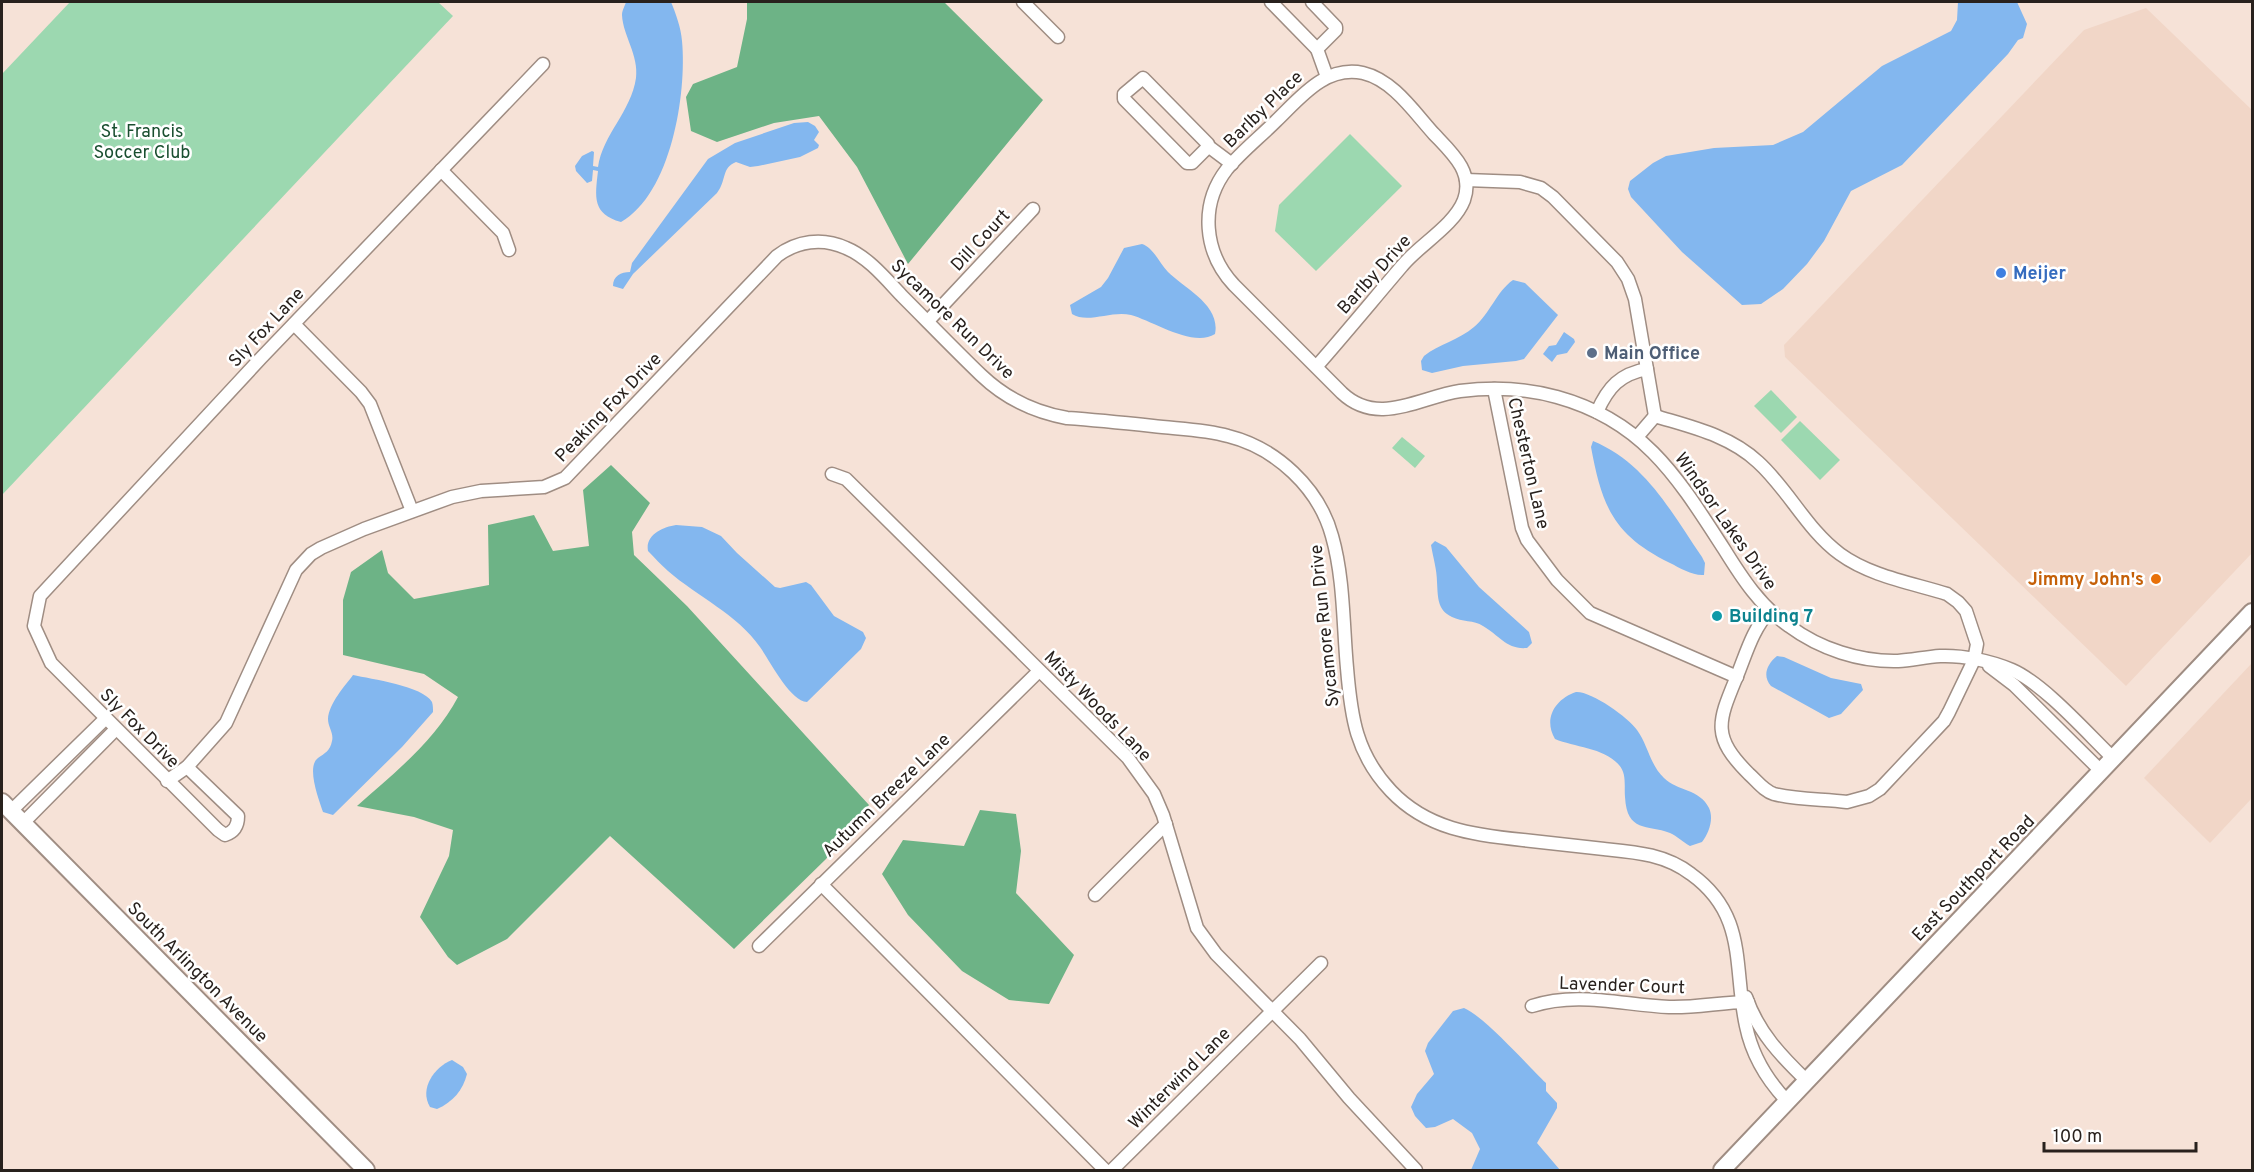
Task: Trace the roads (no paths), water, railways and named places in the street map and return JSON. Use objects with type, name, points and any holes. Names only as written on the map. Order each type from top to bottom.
[{"type":"main road","name":"East Southport Road","points":[[1722,1170],[2253,612]]},
{"type":"main road","name":"South Arlington Avenue","points":[[12,812],[366,1170]]},
{"type":"street","points":[[1270,2],[1317,49],[1327,77]]},
{"type":"street","points":[[1312,2],[1336,27],[1336,30],[1317,49]]},
{"type":"street","points":[[1029,4],[1058,37]]},
{"type":"street","name":"Sly Fox Lane","points":[[34,626],[40,596],[294,324],[543,64]]},
{"type":"street","name":"Barlby Place","points":[[1211,202],[1220,180],[1232,164],[1315,84],[1327,77],[1347,72],[1375,77],[1391,88],[1456,156],[1466,180]]},
{"type":"street","points":[[1208,146],[1192,163],[1187,163],[1125,100],[1124,94],[1139,79],[1144,78],[1208,142],[1208,146],[1232,164]]},
{"type":"street","points":[[441,170],[503,233],[509,250]]},
{"type":"street","points":[[1466,180],[1520,182],[1541,188],[1553,197],[1614,259],[1628,279],[1635,299],[1654,416],[1637,437]]},
{"type":"street","name":"Barlby Drive","points":[[1316,367],[1402,266],[1456,214],[1466,193],[1466,180]]},
{"type":"street","name":"Windsor Lakes Drive","points":[[1211,202],[1208,220],[1209,237],[1213,252],[1224,273],[1351,400],[1380,410],[1398,408],[1450,393],[1494,389],[1526,390],[1550,395],[1597,412],[1637,437],[1662,460],[1681,483],[1747,585],[1770,611],[1790,627],[1835,650],[1861,657],[1900,660],[1952,656],[2013,670],[2036,684],[2113,758]]},
{"type":"street","name":"Dill Court","points":[[928,321],[1033,209]]},
{"type":"street","name":"Peaking Fox Drive","points":[[167,781],[187,767],[226,723],[296,570],[311,554],[364,529],[452,497],[481,491],[544,486],[565,478],[777,256],[789,247],[816,241],[829,243],[848,248],[874,268]]},
{"type":"street","name":"Sycamore Run Drive","points":[[874,268],[990,384],[1010,398],[1031,408],[1067,418],[1219,433],[1253,445],[1286,466],[1315,499],[1330,531],[1337,559],[1352,719],[1367,758],[1384,783],[1401,801],[1421,816],[1463,833],[1658,856],[1678,865],[1701,881],[1717,899],[1735,938],[1739,976],[1745,1002],[1746,1029],[1756,1056],[1770,1080],[1787,1101]]},
{"type":"street","points":[[294,324],[370,404],[412,511]]},
{"type":"street","points":[[1597,412],[1603,399],[1623,376],[1632,371],[1647,369]]},
{"type":"street","name":"Chesterton Lane","points":[[1494,389],[1522,528],[1527,540],[1557,580],[1594,615],[1737,677]]},
{"type":"street","points":[[1654,416],[1714,435],[1743,449],[1767,470],[1828,544],[1846,559],[1863,568],[1947,594],[1955,599],[1966,611],[1971,622],[1977,644],[1974,660],[1944,721],[1880,789],[1862,799],[1845,802],[1778,795],[1763,788],[1731,754],[1722,735],[1724,708],[1759,624],[1770,611]]},
{"type":"street","name":"Misty Woods Lane","points":[[832,474],[846,479],[1128,758],[1154,794],[1166,824],[1197,928],[1216,954],[1300,1039],[1349,1098],[1416,1170]]},
{"type":"street","name":"Sly Fox Drive","points":[[34,626],[51,663],[218,830],[225,834],[232,832],[236,827],[238,816],[187,767]]},
{"type":"street","name":"Windsor Lakes Drive","points":[[1974,660],[2000,674],[2014,685],[2101,771]]},
{"type":"street","name":"Autumn Breeze Lane","points":[[759,946],[1039,671]]},
{"type":"street","points":[[12,812],[105,719]]},
{"type":"street","points":[[12,812],[116,729]]},
{"type":"street","points":[[1095,895],[1166,824]]},
{"type":"street","points":[[821,884],[1105,1170]]},
{"type":"street","name":"Winterwind Lane","points":[[1112,1170],[1321,963]]},
{"type":"street","name":"Lavender Court","points":[[1532,1006],[1557,999],[1572,998],[1672,1007],[1745,1002]]},
{"type":"street","name":"Sycamore Run Drive","points":[[1745,1002],[1769,1041],[1807,1081]]},
{"type":"water","points":[[626,2],[671,2],[681,31],[683,63],[678,114],[664,166],[652,189],[638,208],[621,222],[612,219],[600,209],[596,196],[598,171],[593,170],[592,181],[587,183],[576,171],[575,166],[582,156],[592,151],[594,152],[593,166],[598,167],[605,144],[629,102],[633,90],[636,78],[635,61],[622,15]]},
{"type":"water","points":[[1958,2],[2017,2],[2027,24],[2023,38],[2018,40],[2008,54],[1902,165],[1851,191],[1824,241],[1807,264],[1783,289],[1761,304],[1742,305],[1682,252],[1631,197],[1628,189],[1630,181],[1666,156],[1714,148],[1773,145],[1803,132],[1882,66],[1951,31],[1957,20]]},
{"type":"water","points":[[808,122],[819,132],[814,140],[819,145],[818,148],[800,157],[758,166],[750,167],[736,162],[731,165],[717,193],[633,274],[623,289],[613,286],[618,275],[630,272],[632,263],[708,159],[735,143],[794,123]]},
{"type":"water","points":[[1142,244],[1153,252],[1168,272],[1207,306],[1215,324],[1215,334],[1196,338],[1185,336],[1124,314],[1085,318],[1072,314],[1070,305],[1101,287],[1124,248]]},
{"type":"water","points":[[1513,280],[1525,283],[1558,315],[1524,359],[1463,366],[1432,373],[1422,370],[1421,361],[1424,356],[1480,322],[1502,291]]},
{"type":"water","points":[[1564,332],[1575,342],[1567,353],[1557,355],[1552,362],[1543,354],[1549,346],[1556,345]]},
{"type":"water","points":[[1593,441],[1612,450],[1628,462],[1656,490],[1702,557],[1705,563],[1704,575],[1687,571],[1651,552],[1623,530],[1613,517],[1600,486],[1591,447]]},
{"type":"water","points":[[676,525],[702,527],[721,536],[775,587],[806,582],[811,585],[834,616],[863,632],[866,638],[861,649],[807,702],[801,700],[787,688],[751,635],[717,606],[665,569],[648,551],[649,540],[652,536]]},
{"type":"water","points":[[1435,541],[1446,547],[1479,587],[1529,632],[1532,643],[1527,648],[1514,647],[1479,624],[1456,619],[1443,611],[1438,598],[1431,545]]},
{"type":"water","points":[[1777,656],[1831,678],[1861,684],[1863,690],[1841,714],[1829,718],[1771,686],[1766,674]]},
{"type":"water","points":[[353,675],[408,687],[427,696],[432,702],[433,712],[402,747],[333,815],[323,812],[314,784],[313,769],[315,762],[331,744],[332,735],[328,719],[331,707]]},
{"type":"water","points":[[1576,692],[1600,700],[1626,718],[1637,730],[1659,773],[1675,786],[1700,797],[1705,802],[1709,808],[1711,821],[1702,842],[1690,846],[1670,833],[1634,822],[1627,809],[1624,776],[1619,765],[1598,751],[1555,739],[1550,724],[1553,711],[1562,699]]},
{"type":"water","points":[[1464,1008],[1494,1031],[1546,1083],[1546,1091],[1557,1103],[1557,1108],[1537,1143],[1560,1170],[1471,1170],[1480,1149],[1472,1133],[1453,1119],[1435,1127],[1426,1128],[1415,1116],[1411,1107],[1417,1094],[1434,1074],[1425,1051],[1428,1043],[1453,1011]]},
{"type":"water","points":[[452,1060],[463,1067],[467,1074],[463,1085],[448,1103],[437,1109],[430,1107],[426,1093],[430,1079],[439,1068]]},
{"type":"place","name":"Meijer","points":[[2001,273]]},
{"type":"place","name":"Main Office","points":[[1592,353]]},
{"type":"place","name":"Jimmy John's","points":[[2156,579]]},
{"type":"place","name":"Building 7","points":[[1717,616]]},
{"type":"park label","name":"St. Francis Soccer Club","points":[[142,141]]}]
